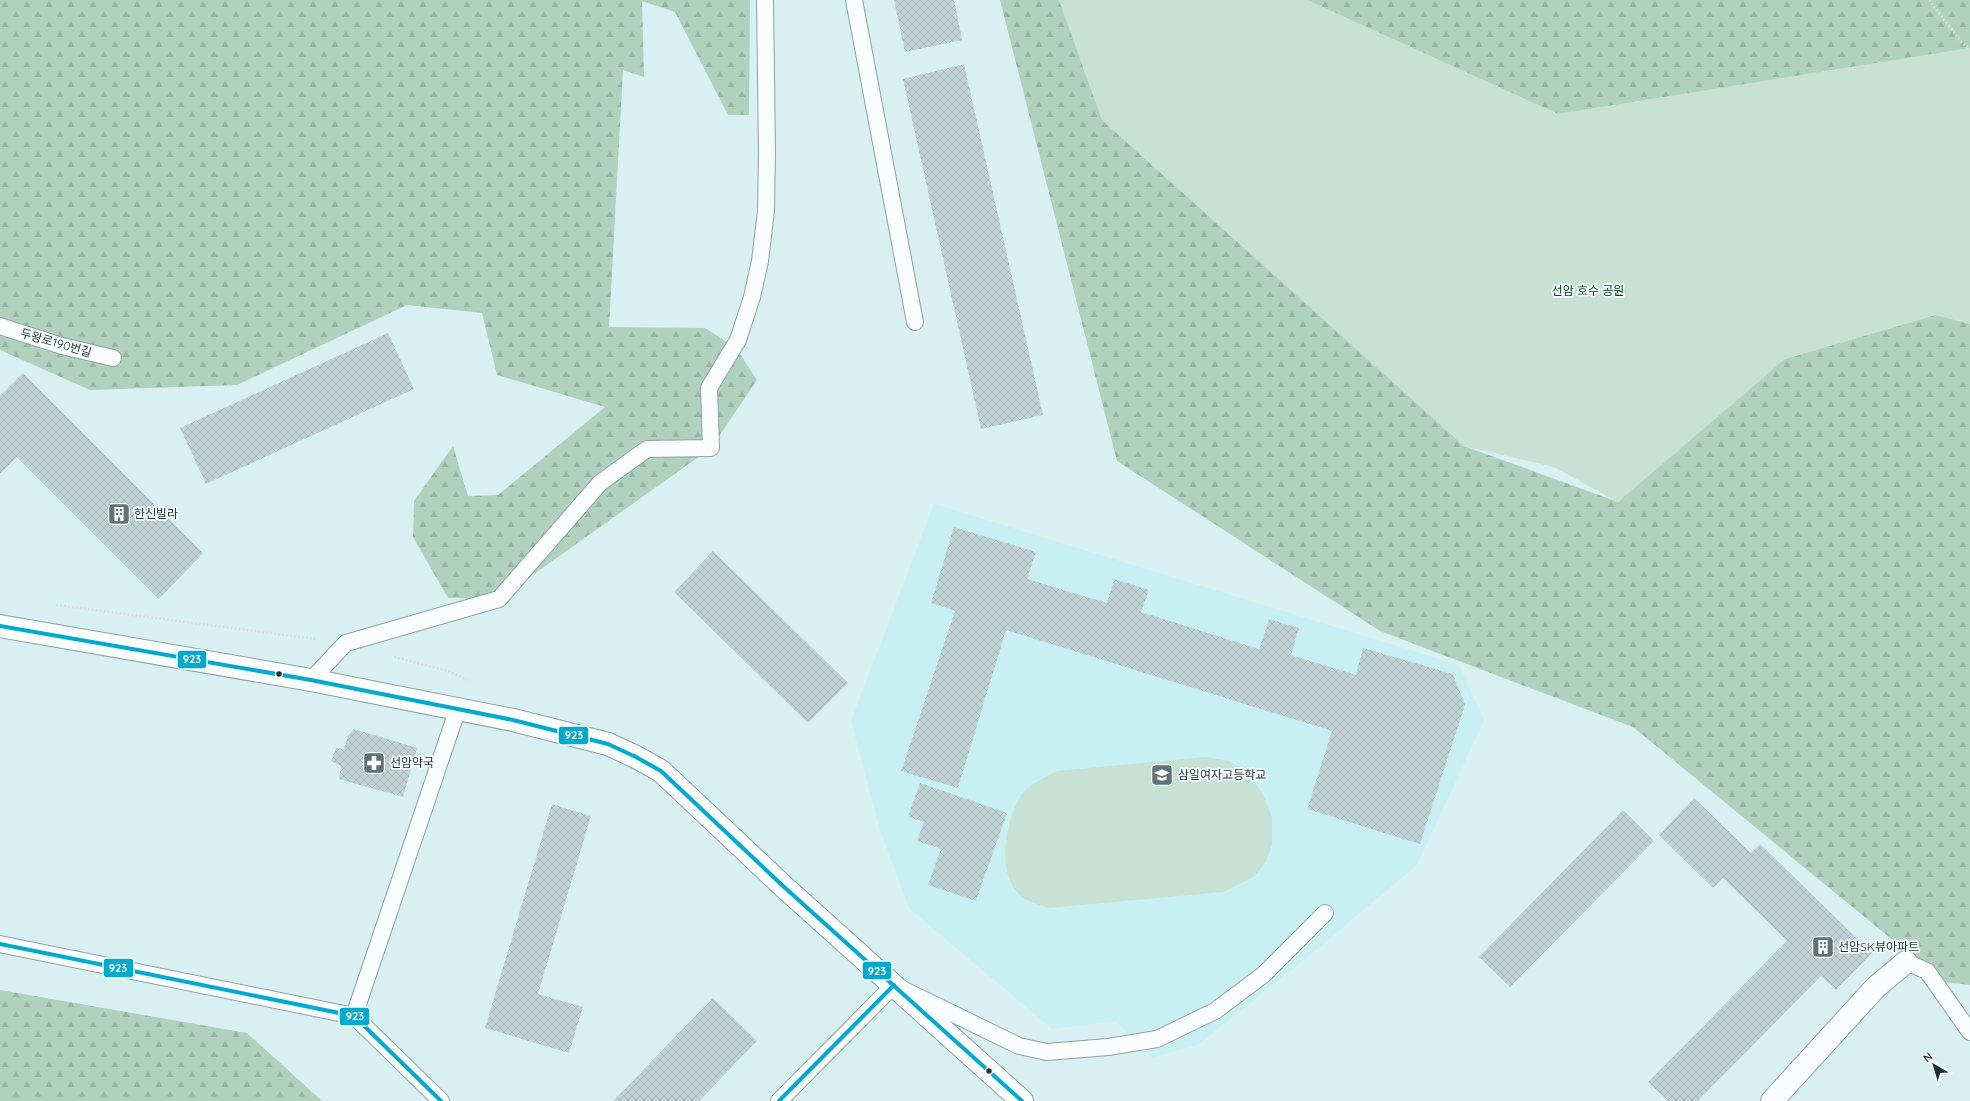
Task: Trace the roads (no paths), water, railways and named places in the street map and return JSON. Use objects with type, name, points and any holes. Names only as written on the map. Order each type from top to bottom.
[{"type":"street","points":[[0,626],[311,680],[458,711],[513,720],[608,744],[636,757],[661,772],[783,886],[1022,1101]]},
{"type":"street","points":[[1772,1101],[1876,987],[1906,962]]},
{"type":"lane","points":[[311,680],[346,643],[499,599],[600,483],[647,449],[711,448],[710,388],[738,340],[752,297],[761,255],[766,211],[767,160],[765,0]]},
{"type":"lane","points":[[854,0],[915,322]]},
{"type":"lane","name":"두왕로190번길","points":[[0,326],[62,346],[113,358]]},
{"type":"lane","points":[[354,1016],[458,711]]},
{"type":"lane","points":[[779,1101],[894,985],[1019,1046],[1047,1052],[1122,1045],[1157,1039],[1215,1011],[1263,975],[1325,913]]},
{"type":"lane","points":[[0,944],[354,1016],[441,1101]]},
{"type":"lane","points":[[1906,962],[1927,971],[1970,1032]]},
{"type":"place","name":"한신빌라","points":[[119,514]]},
{"type":"place","name":"선암약국","points":[[374,763]]},
{"type":"place","name":"삼일여자고등학교","points":[[1162,775]]},
{"type":"place","name":"선암SK뷰아파트","points":[[1823,947]]},
{"type":"park label","name":"선암 호수 공원","points":[[1588,291]]}]
